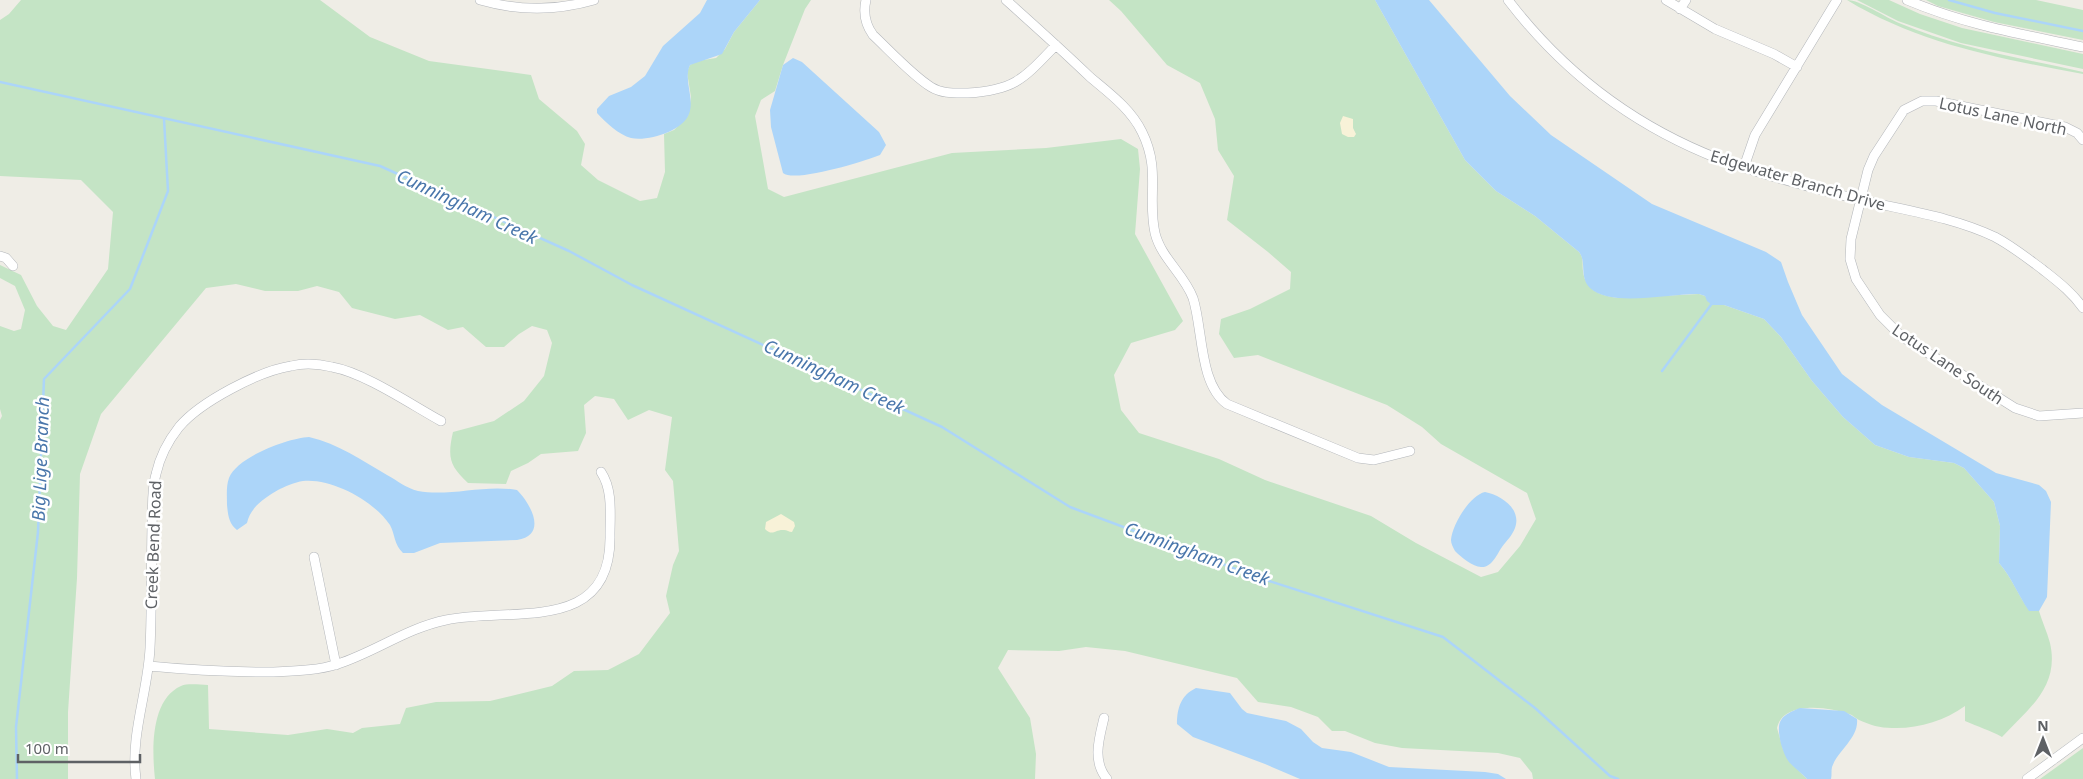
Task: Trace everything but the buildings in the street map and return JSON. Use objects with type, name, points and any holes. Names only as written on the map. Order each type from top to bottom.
[{"type":"street","points":[[480,0],[505,6],[540,9],[562,7],[594,0]]},
{"type":"street","points":[[866,0],[865,17],[873,35],[929,86],[943,92],[988,92],[1011,85],[1025,77],[1056,45]]},
{"type":"street","points":[[1006,0],[1125,108],[1142,132],[1152,160],[1156,234],[1163,252],[1180,274],[1193,299],[1210,381],[1216,394],[1227,404],[1358,458],[1374,460],[1410,451]]},
{"type":"street","name":"Edgewater Branch Drive","points":[[1508,0],[1526,23],[1557,56],[1613,103],[1653,128],[1680,142],[1744,167],[1859,200],[1960,223],[1996,238],[2013,248],[2056,280],[2071,293],[2083,308]]},
{"type":"street","points":[[1666,0],[1715,29],[1774,54],[1797,67]]},
{"type":"street","points":[[1680,9],[1686,0]]},
{"type":"street","points":[[1744,167],[1755,135],[1837,0]]},
{"type":"street","points":[[1907,0],[1964,22],[2083,47]]},
{"type":"street","name":"Lotus Lane North","points":[[1859,200],[1874,156],[1896,120],[1909,106],[1922,101],[1936,101],[2065,127],[2083,140]]},
{"type":"street","name":"Lotus Lane South","points":[[1859,200],[1851,239],[1852,270],[1860,289],[1890,326],[1918,347],[2015,408],[2039,416],[2083,413]]},
{"type":"street","points":[[0,256],[6,258],[13,266]]},
{"type":"street","name":"Creek Bend Road","points":[[136,779],[135,745],[149,666],[155,476],[159,461],[172,436],[194,412],[210,401],[272,371],[289,366],[312,364],[331,366],[355,374],[440,420]]},
{"type":"street","points":[[149,666],[226,672],[311,670],[336,665],[379,647],[406,632],[446,620],[475,615],[550,612],[566,608],[584,597],[599,582],[610,554],[608,487],[601,472]]},
{"type":"street","points":[[314,556],[336,665]]},
{"type":"street","points":[[1104,718],[1097,750],[1097,760],[1107,779]]},
{"type":"street","points":[[2027,779],[2083,738]]},
{"type":"green space","points":[[21,0],[320,0],[370,37],[429,61],[531,75],[539,99],[577,131],[585,144],[581,165],[598,180],[640,201],[657,198],[665,172],[664,134],[674,130],[688,116],[691,97],[687,72],[690,65],[697,61],[716,58],[725,49],[734,32],[760,0],[811,0],[805,9],[775,91],[761,100],[755,116],[768,189],[784,197],[952,153],[1046,148],[1121,139],[1138,149],[1140,169],[1135,234],[1183,321],[1175,330],[1131,343],[1114,375],[1121,410],[1139,433],[1219,459],[1265,480],[1371,516],[1416,543],[1481,577],[1498,572],[1520,546],[1536,519],[1527,493],[1441,444],[1422,427],[1387,405],[1258,355],[1234,358],[1219,334],[1221,319],[1250,309],[1290,289],[1291,272],[1227,220],[1234,176],[1218,150],[1215,119],[1200,83],[1167,65],[1121,11],[1109,0],[1375,0],[1465,160],[1496,191],[1535,216],[1581,254],[1585,278],[1591,289],[1602,295],[1622,298],[1699,294],[1705,296],[1716,305],[1724,305],[1764,319],[1781,337],[1812,381],[1843,417],[1875,445],[1909,457],[1954,463],[1964,468],[1994,502],[2000,526],[1999,563],[2029,610],[2039,611],[2050,643],[2052,659],[2046,685],[2031,707],[2002,737],[1965,721],[1965,706],[1940,720],[1902,728],[1875,726],[1859,720],[1850,714],[1831,709],[1797,709],[1781,719],[1777,728],[1783,749],[1789,761],[1807,779],[1533,779],[1532,773],[1520,758],[1498,753],[1402,748],[1375,743],[1345,731],[1332,731],[1318,717],[1291,707],[1258,702],[1237,678],[1125,651],[1086,647],[1059,651],[1008,650],[998,668],[1030,718],[1036,754],[1035,779],[155,779],[153,755],[158,714],[163,702],[171,693],[184,685],[208,685],[209,729],[288,735],[327,729],[353,733],[362,728],[400,724],[406,708],[436,702],[490,701],[552,686],[574,671],[608,670],[639,654],[670,613],[666,596],[673,565],[679,551],[673,481],[665,470],[672,417],[649,410],[628,420],[614,399],[595,396],[584,405],[586,433],[578,451],[541,454],[511,471],[506,484],[468,483],[457,472],[450,455],[453,432],[494,421],[524,401],[544,376],[552,343],[547,330],[532,326],[504,347],[486,347],[463,327],[448,330],[420,315],[395,319],[352,308],[339,292],[317,286],[298,291],[265,291],[236,284],[206,288],[101,414],[80,474],[77,578],[68,712],[68,779],[0,779],[0,420],[2,416],[0,409],[0,326],[14,331],[21,329],[25,310],[15,286],[0,278],[0,265],[21,275],[37,306],[53,326],[66,330],[108,269],[113,212],[81,180],[0,176],[0,20],[9,14]]},
{"type":"green space","points":[[1847,0],[1873,9],[1921,32],[1990,52],[2083,72],[2083,74],[1992,56],[1932,39],[1874,15]]},
{"type":"green space","points":[[1857,0],[1889,0],[1920,14],[1962,28],[2083,54],[2083,69],[1961,43],[1898,21]]},
{"type":"green space","points":[[1926,0],[2036,0],[2083,10],[2083,40],[1994,22],[1938,6]]},
{"type":"green space","points":[[2083,748],[2083,779],[2040,779]]},
{"type":"sand","points":[[1343,116],[1353,119],[1353,128],[1356,134],[1354,137],[1342,134],[1340,123]]},
{"type":"sand","points":[[781,514],[794,522],[795,526],[792,532],[781,530],[772,533],[765,529],[766,522]]},
{"type":"water","points":[[707,0],[760,0],[734,32],[722,54],[690,65],[688,71],[691,102],[689,114],[680,125],[655,137],[638,139],[631,138],[617,131],[597,113],[597,109],[609,96],[631,87],[645,76],[663,46],[700,13]]},
{"type":"water","points":[[1375,0],[1429,0],[1510,96],[1551,135],[1652,204],[1766,252],[1781,262],[1802,315],[1842,374],[1882,405],[1996,473],[2039,485],[2046,491],[2051,502],[2047,597],[2039,611],[2029,611],[1999,563],[2000,526],[1994,502],[1964,468],[1954,463],[1909,457],[1875,445],[1843,417],[1812,381],[1781,337],[1764,319],[1724,305],[1712,305],[1705,296],[1699,294],[1626,298],[1600,294],[1590,288],[1585,279],[1583,260],[1579,252],[1535,216],[1496,191],[1465,160]]},
{"type":"water","points":[[793,58],[802,62],[879,132],[886,145],[880,155],[846,166],[815,173],[790,175],[783,173],[771,127],[770,110],[783,65]]},
{"type":"water","points":[[309,437],[340,448],[418,491],[442,493],[492,488],[517,490],[527,503],[534,518],[532,532],[526,537],[517,540],[440,543],[414,553],[403,553],[398,547],[390,525],[374,508],[339,487],[314,481],[297,482],[283,487],[258,504],[251,513],[247,523],[237,530],[234,528],[228,516],[227,492],[228,481],[234,470],[252,456],[264,450],[289,441]]},
{"type":"water","points":[[1485,492],[1497,496],[1509,504],[1516,515],[1516,521],[1515,528],[1494,560],[1485,567],[1478,567],[1471,564],[1455,551],[1451,540],[1458,519],[1479,494]]},
{"type":"water","points":[[1196,688],[1230,693],[1247,713],[1286,721],[1301,729],[1313,742],[1322,748],[1351,752],[1389,767],[1485,772],[1498,774],[1506,779],[1300,779],[1193,737],[1177,724],[1183,698]]},
{"type":"water","points":[[1800,708],[1844,711],[1857,719],[1857,726],[1852,738],[1832,767],[1831,779],[1807,779],[1785,756],[1781,744],[1779,725],[1783,717]]},
{"type":"waterway","points":[[1949,0],[1995,13],[2083,31]]},
{"type":"waterway","name":"Cunningham Creek","points":[[0,82],[380,166],[569,251],[632,285],[942,427],[1070,507],[1260,578],[1443,637],[1535,708],[1610,776],[1618,779]]},
{"type":"waterway","name":"Big Lige Branch","points":[[17,779],[16,727],[38,532],[44,379],[130,289],[168,191],[164,119]]},
{"type":"waterway","points":[[1662,371],[1713,302]]}]
